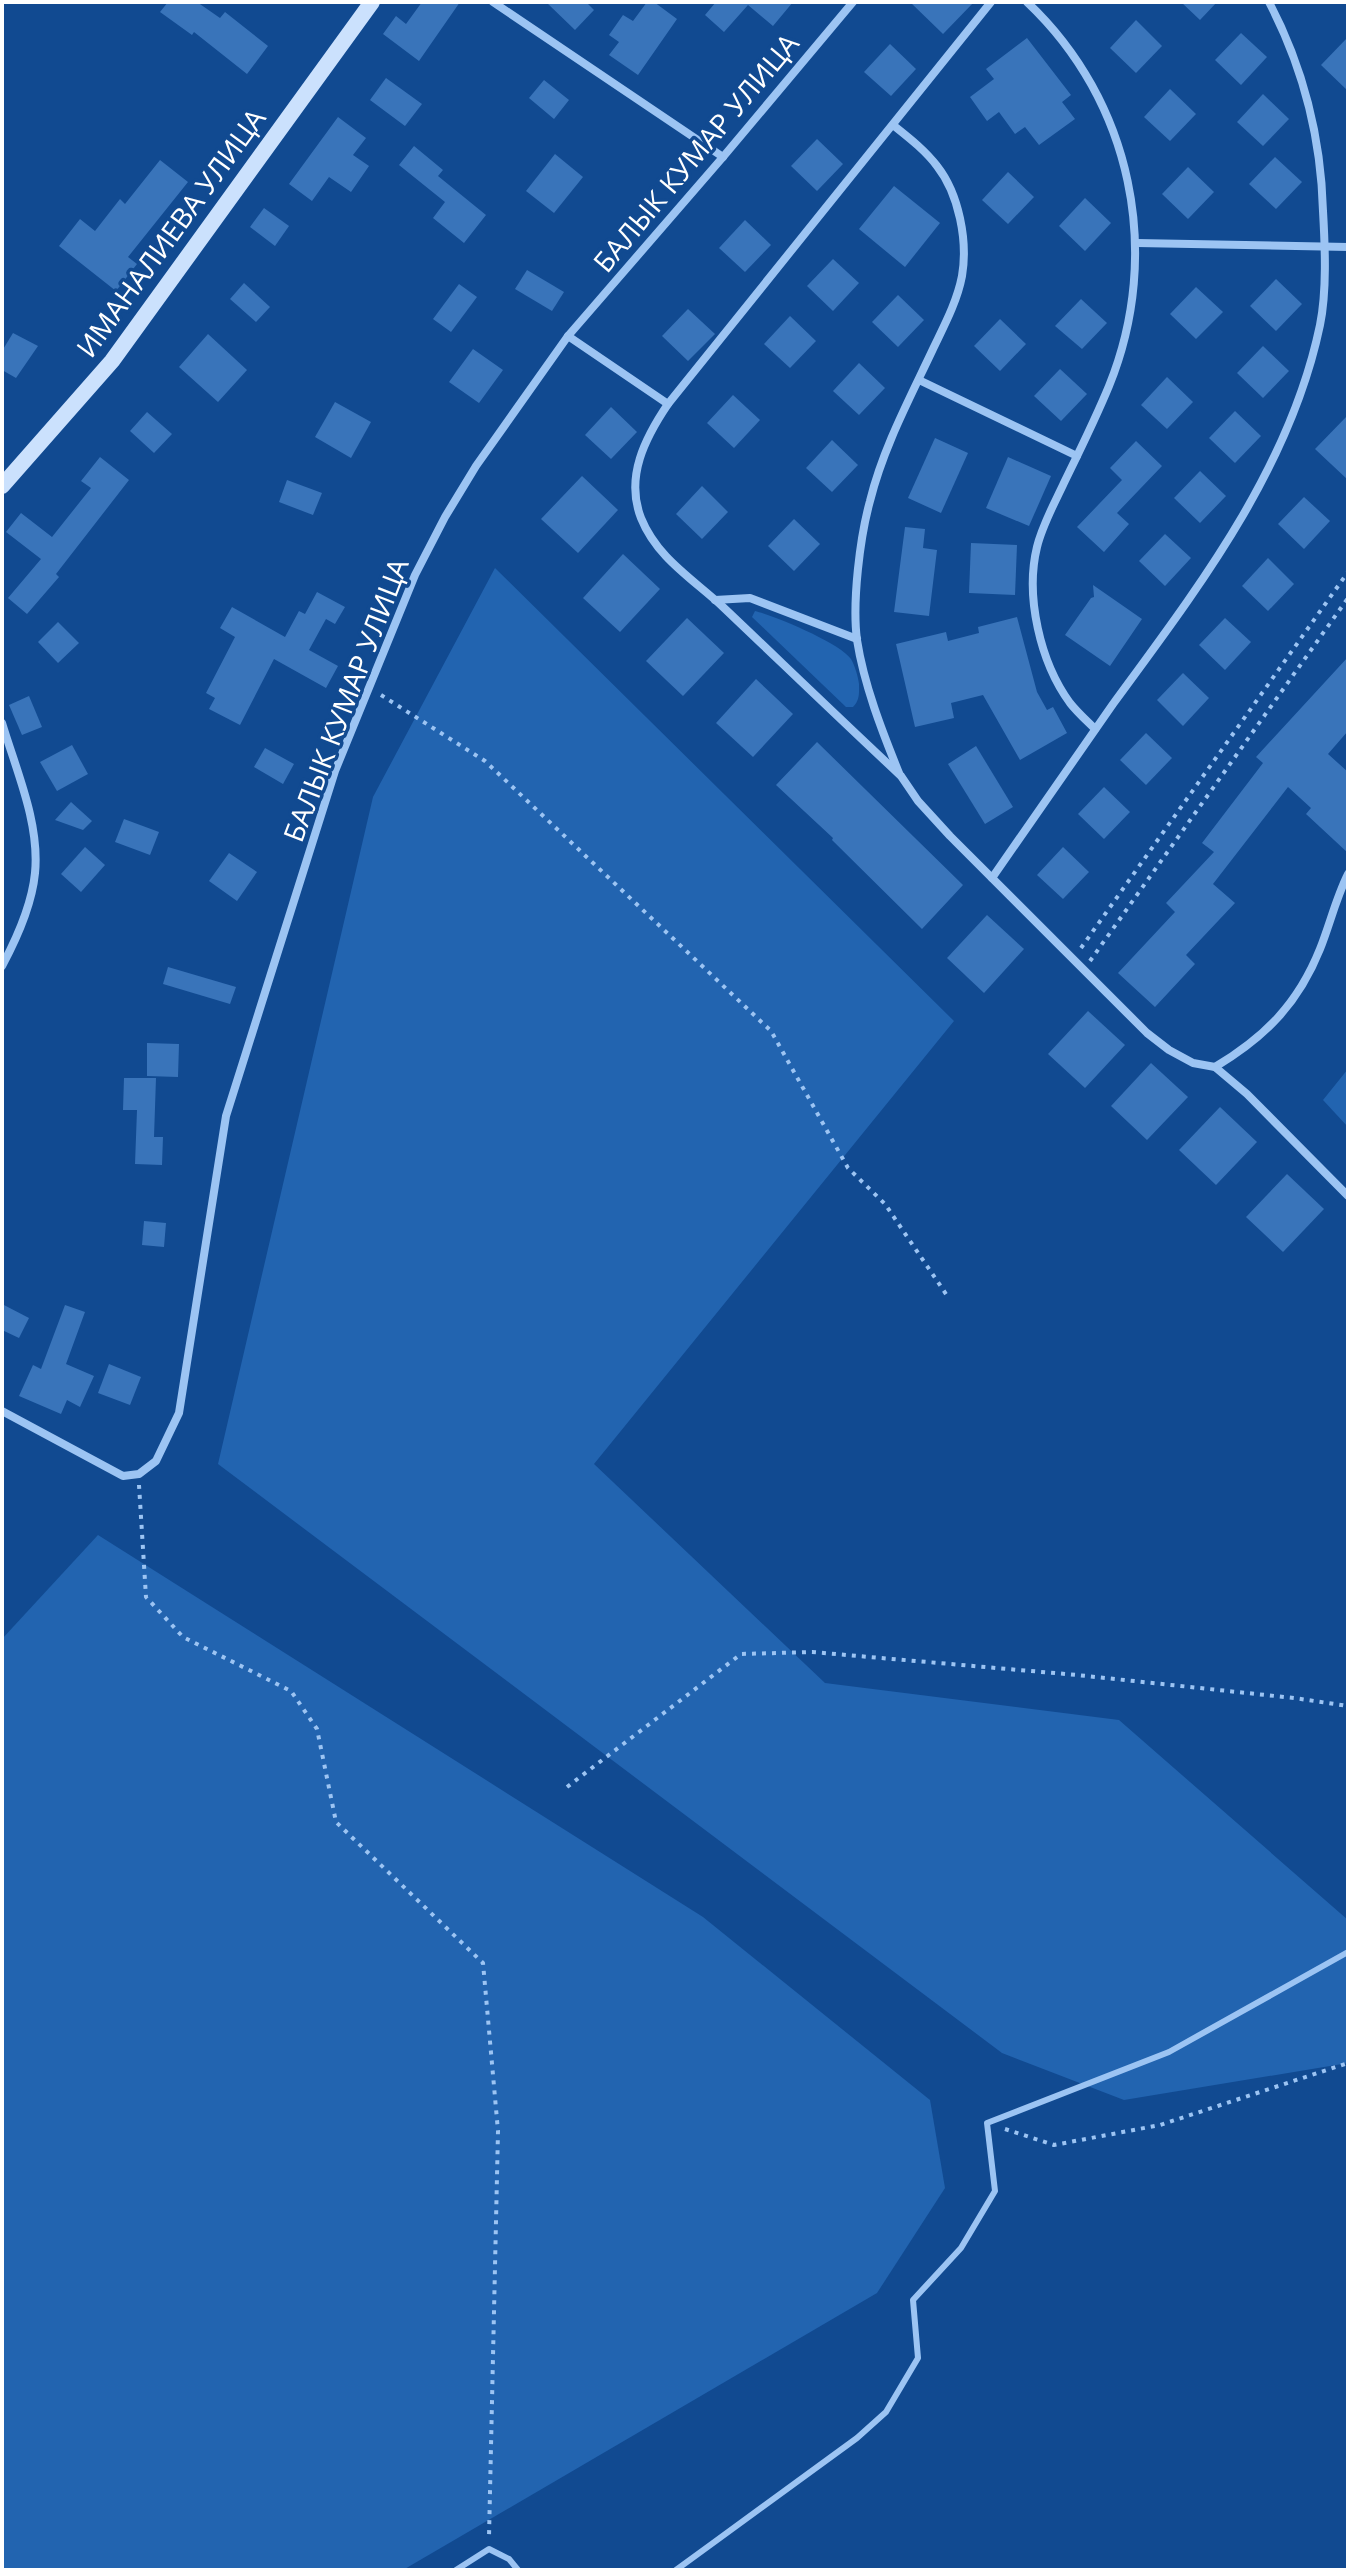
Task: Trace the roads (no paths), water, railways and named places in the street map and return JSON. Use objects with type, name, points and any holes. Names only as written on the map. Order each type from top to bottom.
[{"type":"street","name":"ИМАНАЛИЕВА УЛИЦА","points":[[2,486],[112,361],[372,2]]},
{"type":"street","points":[[493,2],[723,157]]},
{"type":"street","name":"БАЛЫК КУМАР УЛИЦА","points":[[2,1411],[123,1476],[139,1474],[156,1461],[179,1413],[226,1116],[335,771],[415,575],[476,466],[568,336],[853,2]]},
{"type":"street","points":[[901,776],[665,556],[640,516],[635,492],[638,459],[651,429],[668,404],[991,2]]},
{"type":"street","points":[[1027,2],[1070,49],[1093,84],[1110,120],[1130,196],[1137,243],[1134,289],[1125,338],[1109,385],[1037,546],[1033,583],[1036,613],[1055,678],[1071,704],[1095,729]]},
{"type":"street","points":[[992,878],[1207,573],[1243,516],[1275,455],[1302,390],[1320,323],[1325,246],[1319,150],[1295,58],[1269,2]]},
{"type":"street","points":[[893,125],[938,167],[951,191],[961,224],[963,252],[962,277],[951,312],[887,452],[870,500],[859,571],[857,639],[881,729],[901,776],[918,801],[992,878],[1147,1033],[1193,1063],[1215,1067],[1247,1094],[1348,1196]]},
{"type":"street","points":[[1137,243],[1348,247]]},
{"type":"street","points":[[568,336],[668,404]]},
{"type":"street","points":[[919,380],[1077,456]]},
{"type":"street","points":[[715,600],[750,598],[857,639]]},
{"type":"street","points":[[2,723],[34,839],[35,862],[26,910],[2,966]]},
{"type":"street","points":[[1215,1067],[1249,1047],[1302,988],[1320,950],[1348,874]]},
{"type":"lane","points":[[676,2570],[857,2438],[886,2412],[918,2358],[913,2300],[961,2248],[995,2191],[987,2123],[1169,2052],[1348,1952]]},
{"type":"lane","points":[[456,2570],[489,2549],[509,2559],[518,2570]]}]
